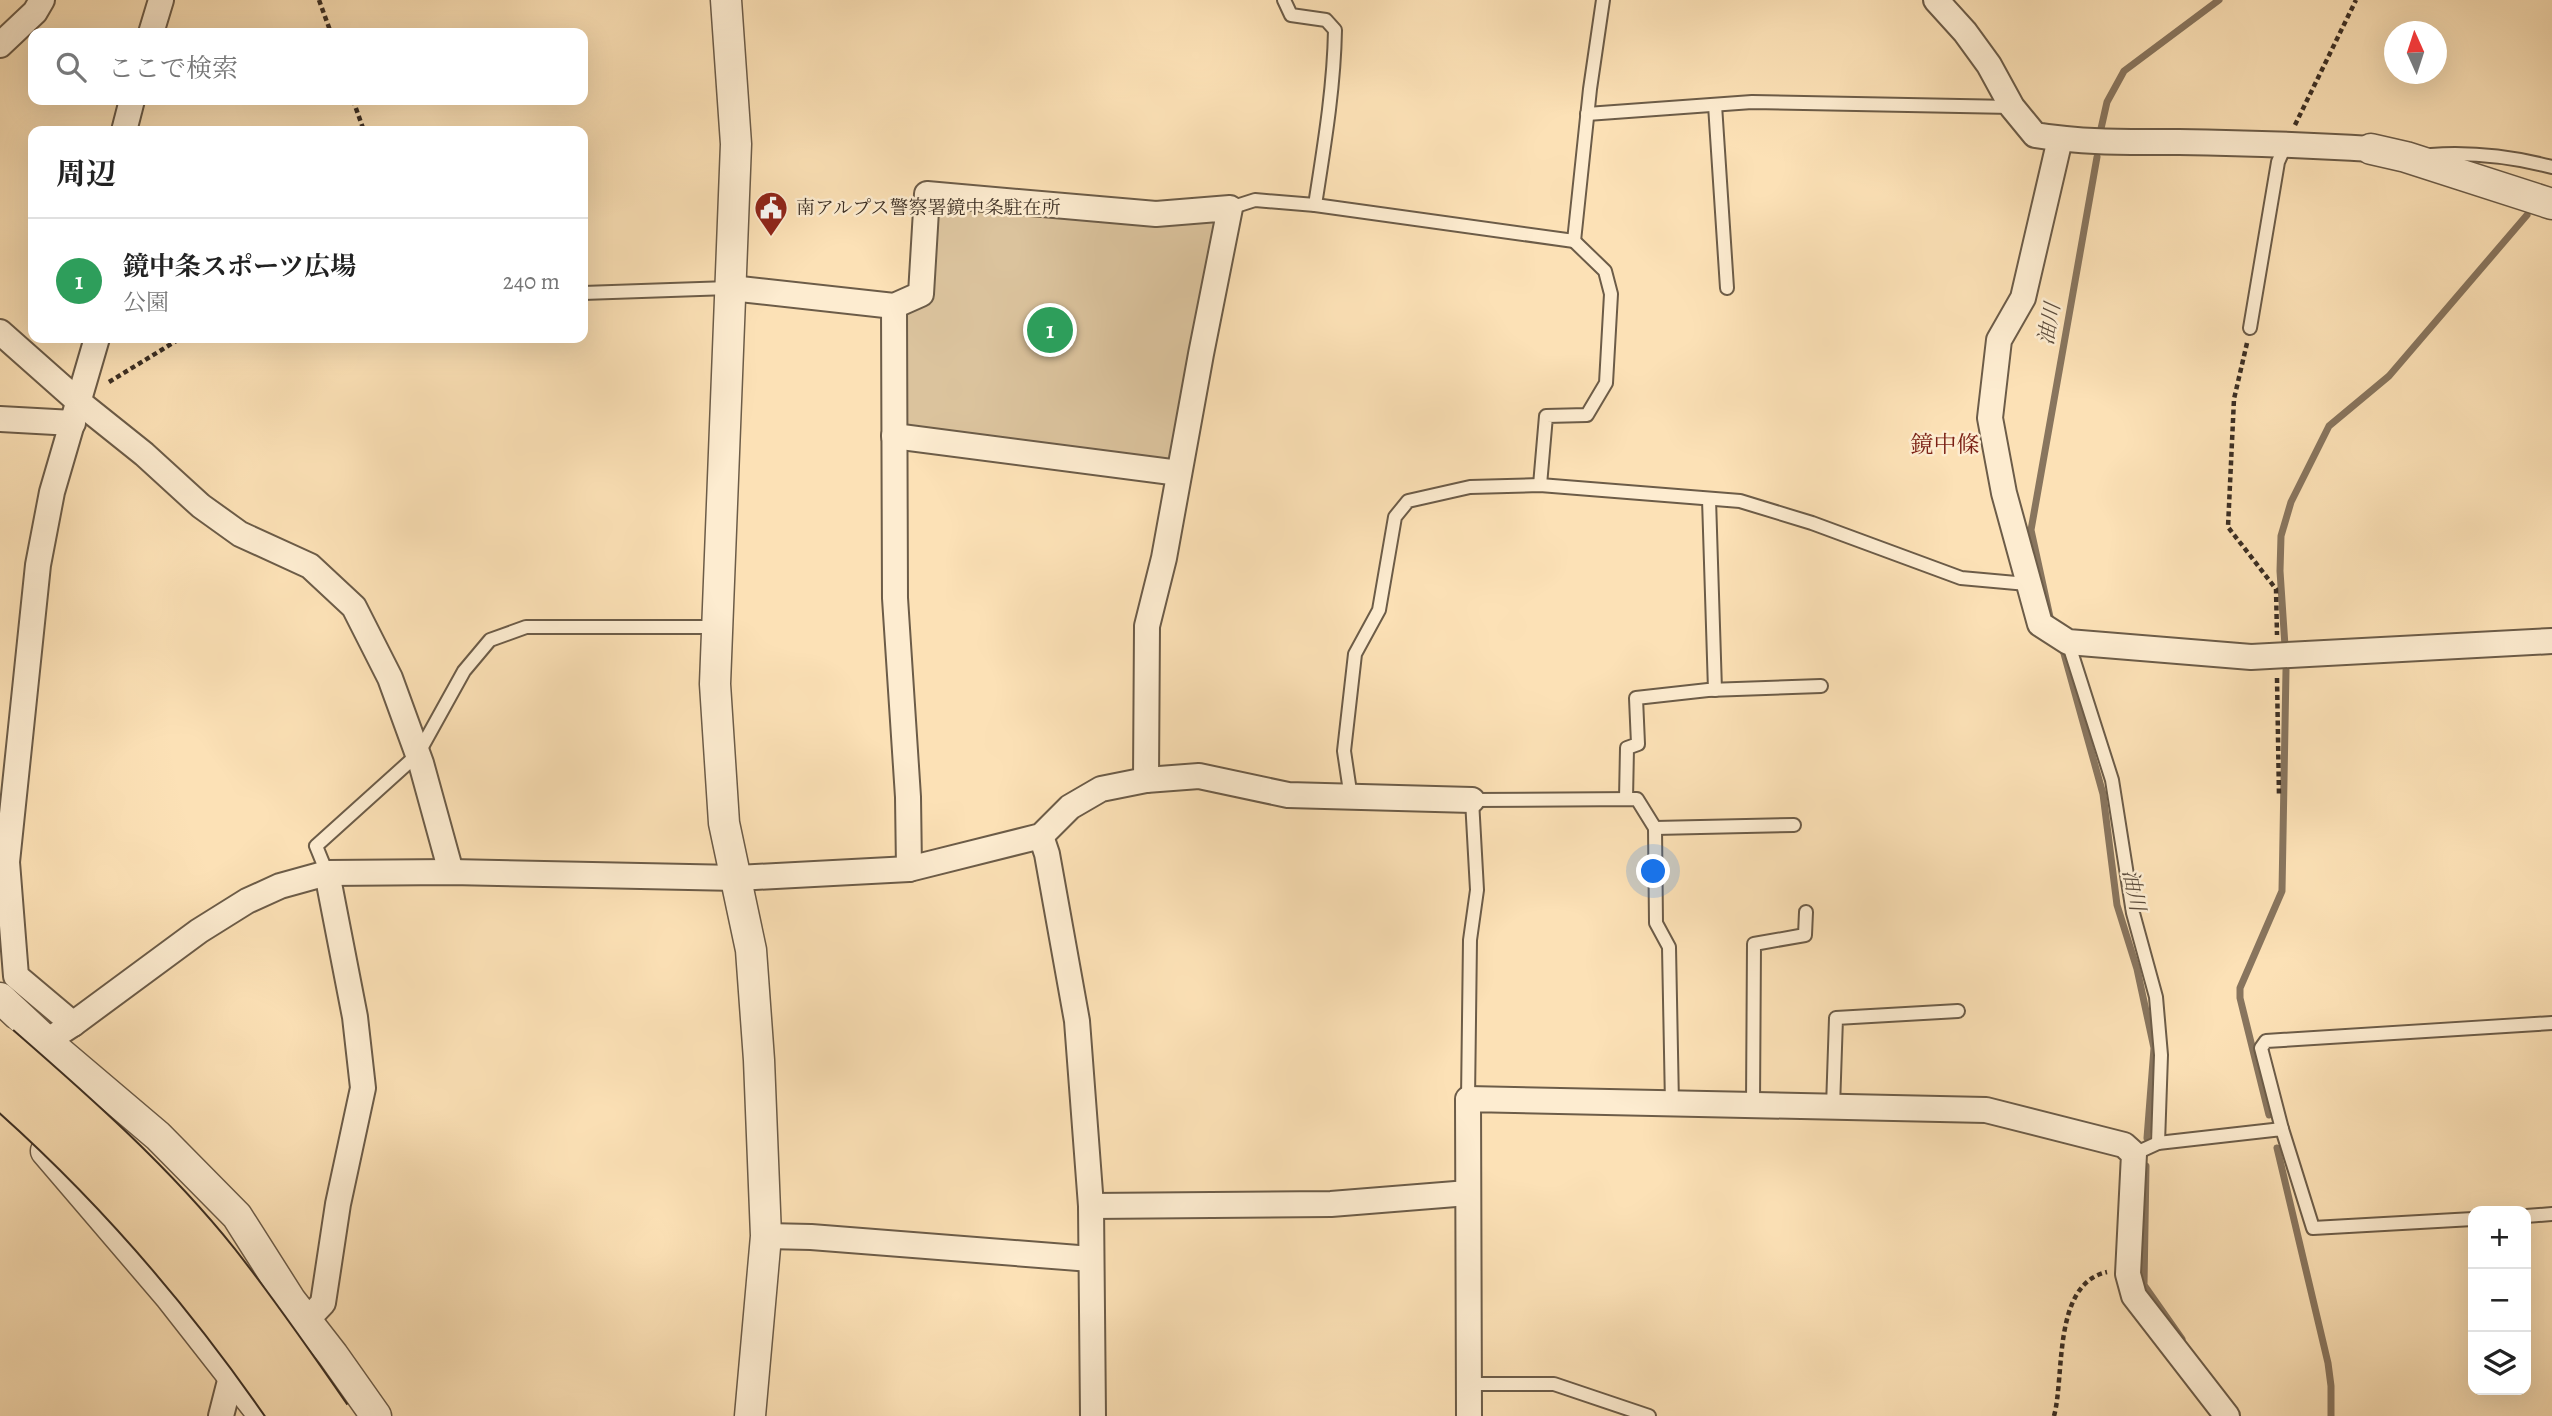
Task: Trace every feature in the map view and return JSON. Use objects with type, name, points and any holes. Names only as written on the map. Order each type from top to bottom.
[{"type":"highway","points":[[0,1045],[63,1100],[139,1173],[217,1259],[331,1416]]},
{"type":"highway","points":[[0,1087],[45,1126],[111,1193],[191,1281],[289,1416]]},
{"type":"street","points":[[0,45],[35,12],[42,0]]},
{"type":"street","points":[[153,28],[161,0]]},
{"type":"street","points":[[726,0],[736,144],[715,684],[724,823],[751,950],[759,1060],[766,1236],[750,1416]]},
{"type":"street","points":[[1936,0],[1973,43],[1989,65],[2012,107],[2035,135],[2060,139],[2286,144],[2371,149],[2406,156],[2552,204]]},
{"type":"street","points":[[125,126],[131,105]]},
{"type":"street","points":[[2060,139],[2023,298],[1999,340],[1990,418],[2004,493],[2040,624],[2068,642],[2204,654],[2277,657],[2552,641]]},
{"type":"street","points":[[731,288],[894,306],[921,294],[927,194],[1156,214],[1230,208],[1164,558],[1147,626],[1146,780]]},
{"type":"street","points":[[894,306],[895,598],[908,797],[909,869]]},
{"type":"street","points":[[0,332],[78,404],[144,454],[201,506],[240,534],[310,566],[354,607],[390,677],[418,754],[452,872]]},
{"type":"street","points":[[73,1024],[16,976],[7,862],[38,565],[52,492],[96,343]]},
{"type":"street","points":[[0,419],[78,404]]},
{"type":"street","points":[[894,436],[1179,473]]},
{"type":"street","points":[[0,1074],[199,931],[247,901],[280,886],[327,873],[452,872],[737,878],[909,869],[1041,836],[1070,807],[1101,789],[1146,780],[1199,776],[1289,795],[1472,800]]},
{"type":"street","points":[[1041,836],[1047,854],[1077,1021],[1091,1206],[1093,1416]]},
{"type":"street","points":[[220,1416],[232,1373],[256,1349],[306,1321],[323,1303],[338,1204],[363,1088],[355,1017],[327,873]]},
{"type":"street","points":[[0,998],[46,1041],[158,1136],[237,1216],[306,1321],[376,1416]]},
{"type":"street","points":[[1469,1416],[1468,1099],[1986,1110],[2124,1146],[2134,1154],[2129,1273],[2134,1296],[2224,1415]]},
{"type":"street","points":[[0,1111],[39,1142],[170,1296],[264,1416]]},
{"type":"street","points":[[1091,1206],[1331,1204],[1468,1193]]},
{"type":"street","points":[[766,1236],[825,1238],[1091,1259]]},
{"type":"lane","points":[[1284,0],[1291,15],[1326,20],[1335,30],[1315,205]]},
{"type":"lane","points":[[1574,242],[1587,114],[1603,0]]},
{"type":"lane","points":[[1587,114],[1752,102],[2012,107]]},
{"type":"lane","points":[[1715,105],[1727,288]]},
{"type":"lane","points":[[2250,328],[2278,162],[2286,144]]},
{"type":"lane","points":[[2406,156],[2455,153],[2528,161],[2552,167]]},
{"type":"lane","points":[[1230,208],[1255,201],[1315,205],[1574,242],[1605,271],[1611,295],[1606,383],[1587,415],[1546,416],[1540,485]]},
{"type":"lane","points":[[588,293],[731,288]]},
{"type":"lane","points":[[1351,798],[1345,751],[1355,654],[1379,610],[1395,517],[1408,502],[1470,487],[1540,485],[1740,501],[1812,523],[1961,578],[2027,584]]},
{"type":"lane","points":[[1709,499],[1715,690]]},
{"type":"lane","points":[[327,873],[316,846],[418,754],[464,671],[490,640],[526,627],[716,626]]},
{"type":"lane","points":[[2068,642],[2112,780],[2133,913],[2157,997],[2161,1055],[2158,1143]]},
{"type":"lane","points":[[1626,799],[1627,748],[1638,744],[1636,698],[1715,690],[1821,686]]},
{"type":"lane","points":[[1468,1099],[1470,940],[1477,890],[1472,800],[1637,799],[1655,828],[1657,923],[1669,947],[1672,1104]]},
{"type":"lane","points":[[1655,828],[1794,825]]},
{"type":"lane","points":[[1753,1105],[1754,944],[1805,935],[1806,912]]},
{"type":"lane","points":[[1833,1107],[1836,1018],[1958,1011]]},
{"type":"lane","points":[[2468,1219],[2313,1228],[2282,1129],[2261,1048],[2266,1041],[2552,1023]]},
{"type":"lane","points":[[2134,1154],[2158,1143],[2282,1129]]},
{"type":"lane","points":[[2531,1216],[2552,1214]]},
{"type":"lane","points":[[1470,1384],[1554,1384],[1649,1416]]},
{"type":"path","points":[[319,0],[329,28]]},
{"type":"path","points":[[2286,144],[2356,0]]},
{"type":"path","points":[[355,105],[362,126]]},
{"type":"path","points":[[2250,328],[2234,399],[2228,527],[2276,589],[2279,796]]},
{"type":"path","points":[[78,404],[173,343]]},
{"type":"path","points":[[2054,1416],[2064,1326],[2074,1300],[2089,1279],[2104,1272],[2129,1273]]},
{"type":"shaded area","points":[[927,194],[1228,221],[1179,473],[894,436],[894,306],[921,294]]},
{"type":"waterway","name":"油川","points":[[2100,133],[2107,102],[2124,71],[2219,0]]},
{"type":"waterway","name":"油川","points":[[2050,617],[2031,530],[2097,157]]},
{"type":"waterway","points":[[2285,646],[2280,571],[2281,536],[2291,502],[2329,426],[2389,376],[2527,215]]},
{"type":"waterway","name":"油川","points":[[2063,650],[2103,794],[2117,905],[2137,969],[2154,1048],[2147,1138]]},
{"type":"waterway","points":[[2269,1115],[2240,998],[2240,988],[2282,891],[2286,670]]},
{"type":"waterway","points":[[2277,1148],[2328,1363],[2331,1416]]},
{"type":"waterway","name":"油川","points":[[2146,1166],[2144,1285],[2182,1339]]},
{"type":"place","name":"南アルプス警察署鏡中条駐在所","points":[[771,238]]},
{"type":"place","name":"鏡中条スポーツ広場","points":[[1050,330]]},
{"type":"district","name":"鏡中條","points":[[1945,444]]}]
